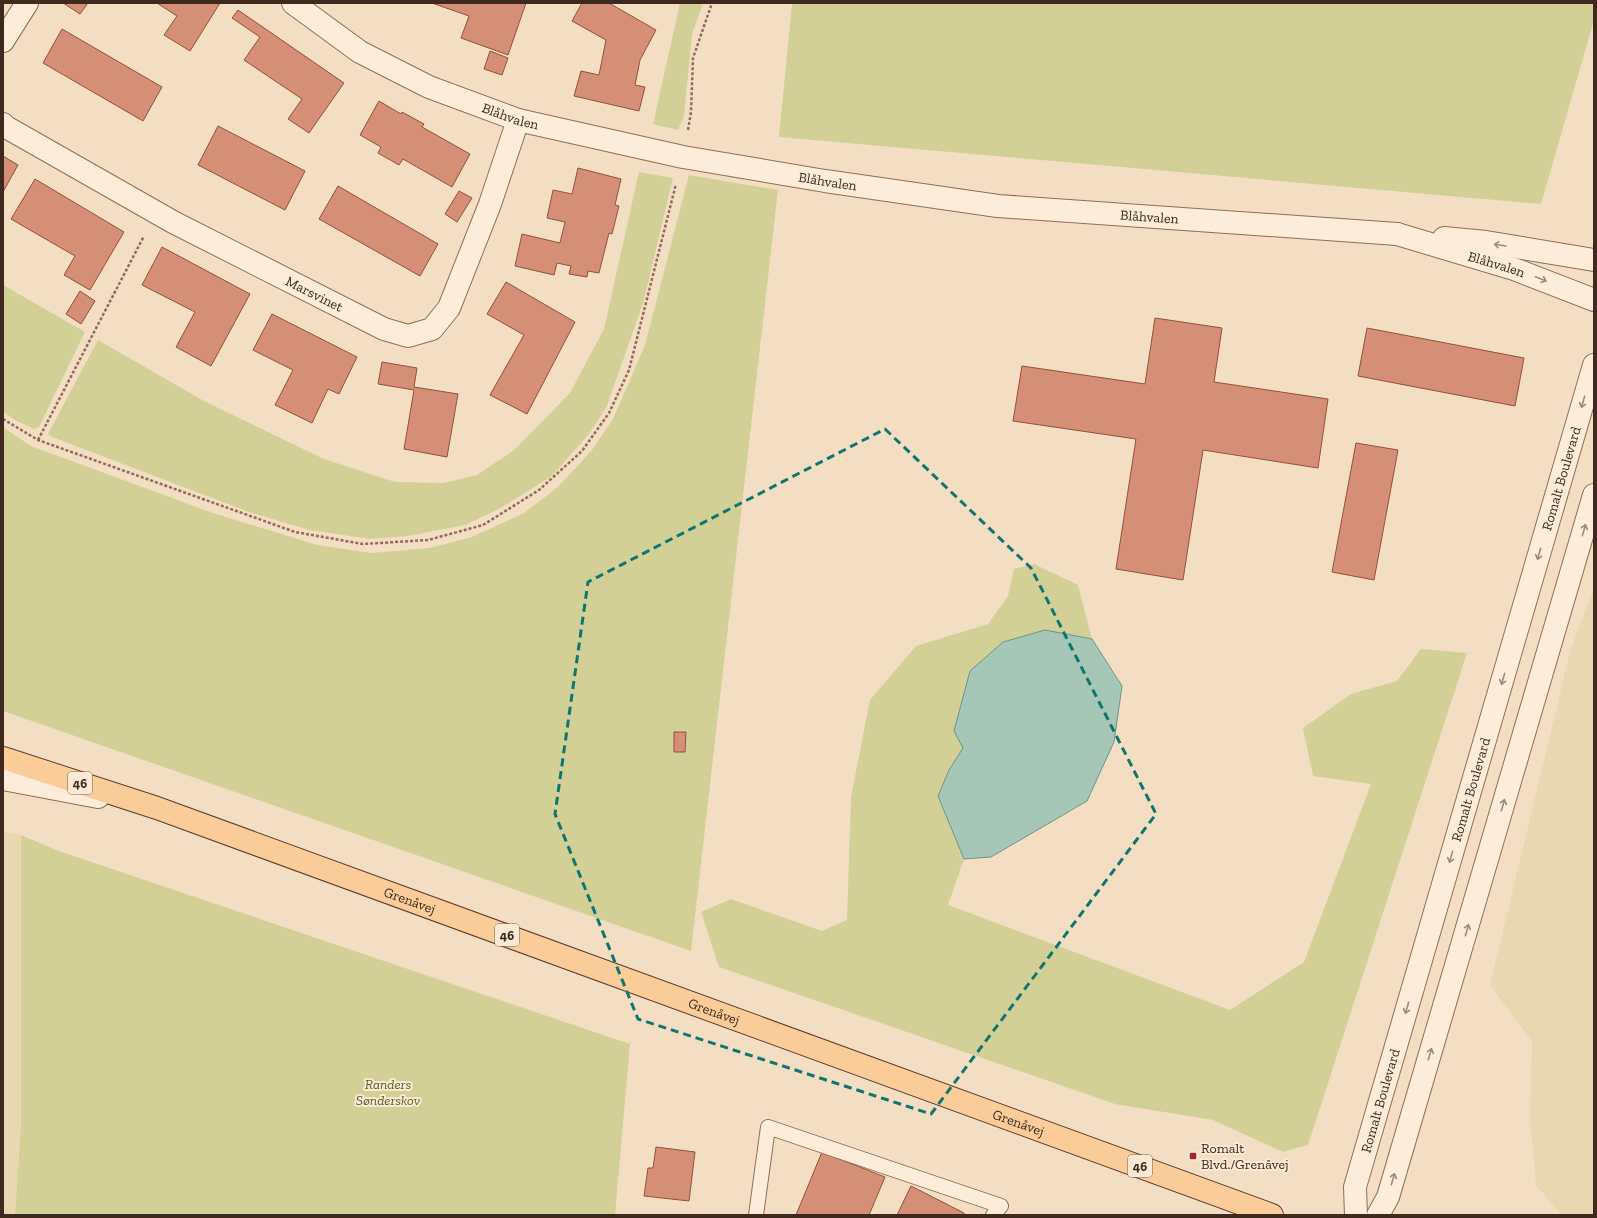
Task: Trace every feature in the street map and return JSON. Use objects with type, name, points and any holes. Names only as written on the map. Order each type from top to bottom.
[{"type":"main road","name":"Grenåvej","points":[[3,758],[156,808],[1272,1215]]},
{"type":"street","points":[[3,41],[27,3]]},
{"type":"street","name":"Blåhvalen","points":[[293,3],[367,55],[429,87],[518,120],[683,158],[825,181],[998,206],[1397,234],[1486,242],[1594,260]]},
{"type":"street","name":"Marsvinet","points":[[3,124],[157,213],[384,329],[408,336],[432,329],[449,308],[490,204],[518,120]]},
{"type":"street","name":"Blåhvalen","points":[[1397,234],[1514,269],[1594,300]]},
{"type":"street","name":"Romalt Boulevard","points":[[1356,1215],[1355,1187],[1594,365]]},
{"type":"street","points":[[1378,1215],[1388,1197],[1594,495]]},
{"type":"street","name":"Grenåvej","points":[[3,779],[156,808]]},
{"type":"lane","points":[[756,1215],[768,1127],[1001,1206],[994,1215]]},
{"type":"path","points":[[3,419],[38,440],[295,532],[363,544],[428,540],[483,525],[539,490],[582,451],[608,413],[629,370],[683,158],[691,112],[693,58],[712,3]]},
{"type":"path","points":[[38,440],[157,213]]},
{"type":"highlighted area","points":[[885,429],[1031,568],[1156,814],[931,1114],[638,1019],[555,814],[588,582]]},
{"type":"shaded area","points":[[1594,588],[1594,1215],[1561,1215],[1536,1185],[1530,1119],[1532,1041],[1490,985],[1571,648]]},
{"type":"shaded area","points":[[1045,630],[1092,639],[1122,686],[1114,742],[1087,801],[991,857],[964,859],[938,796],[949,770],[963,748],[954,731],[970,671],[1003,642]]},
{"type":"shaded area","points":[[3,831],[21,835],[21,1127],[15,1215],[3,1215]]},
{"type":"green space","points":[[680,3],[703,3],[692,34],[684,116],[678,130],[653,124]]},
{"type":"green space","points":[[792,3],[1594,3],[1594,20],[1541,204],[779,137]]},
{"type":"green space","points":[[639,172],[673,178],[644,300],[607,406],[589,434],[552,476],[499,509],[465,525],[408,536],[370,539],[309,530],[249,512],[52,437],[48,434],[98,340],[204,401],[324,459],[395,482],[444,483],[477,475],[513,451],[570,393],[604,329]]},
{"type":"green space","points":[[689,175],[778,190],[691,951],[3,711],[3,427],[31,446],[213,513],[317,545],[371,553],[430,548],[472,537],[524,513],[558,487],[592,450],[613,419],[645,345]]},
{"type":"green space","points":[[3,285],[85,332],[39,427],[34,429],[13,419],[3,411]]},
{"type":"green space","points":[[1034,564],[1078,585],[1092,639],[1045,630],[987,711],[960,753],[938,796],[964,859],[948,905],[1230,1010],[1304,962],[1371,784],[1313,776],[1303,728],[1351,694],[1397,681],[1421,649],[1467,653],[1308,1145],[1283,1152],[1213,1120],[1115,1104],[719,967],[701,912],[731,899],[822,931],[847,920],[851,797],[870,700],[916,646],[988,624],[1008,596],[1014,569]]},
{"type":"green space","name":"Randers Sønderskov","points":[[21,835],[56,850],[630,1044],[615,1215],[15,1215],[21,1127]]},
{"type":"building","points":[[63,3],[88,3],[80,14]]},
{"type":"building","points":[[157,3],[220,3],[190,51],[164,35],[177,16]]},
{"type":"building","points":[[432,3],[526,3],[508,55],[461,38],[469,16]]},
{"type":"building","points":[[582,3],[609,3],[656,30],[640,60],[635,85],[645,87],[639,111],[574,96],[581,71],[599,75],[606,40],[572,21]]},
{"type":"building","points":[[238,10],[344,83],[309,133],[288,119],[302,99],[244,60],[260,37],[232,18]]},
{"type":"building","points":[[62,29],[162,87],[143,121],[43,63]]},
{"type":"building","points":[[490,51],[508,58],[502,75],[484,69]]},
{"type":"building","points":[[379,101],[401,114],[402,112],[424,124],[422,127],[470,154],[452,187],[403,159],[399,165],[378,153],[381,147],[360,135]]},
{"type":"building","points":[[218,126],[305,171],[285,210],[198,165]]},
{"type":"building","points":[[3,156],[18,165],[3,192]]},
{"type":"building","points":[[578,168],[621,179],[615,205],[619,206],[612,234],[609,233],[599,273],[588,271],[587,277],[569,274],[571,266],[557,263],[554,275],[515,266],[522,234],[560,243],[565,222],[547,218],[553,190],[572,194]]},
{"type":"building","points":[[35,179],[124,232],[90,290],[64,275],[75,256],[11,219]]},
{"type":"building","points":[[338,186],[438,244],[420,276],[319,219]]},
{"type":"building","points":[[459,191],[472,198],[457,222],[445,214]]},
{"type":"building","points":[[162,247],[250,294],[211,366],[176,347],[195,312],[142,285]]},
{"type":"building","points":[[506,282],[575,322],[527,414],[490,395],[524,335],[487,314]]},
{"type":"building","points":[[80,291],[95,301],[81,324],[66,314]]},
{"type":"building","points":[[272,314],[357,357],[339,394],[328,389],[312,423],[275,405],[293,370],[253,350]]},
{"type":"building","points":[[1155,318],[1222,328],[1214,382],[1328,399],[1318,468],[1203,450],[1183,580],[1116,569],[1136,439],[1013,421],[1022,366],[1145,384]]},
{"type":"building","points":[[1367,328],[1524,358],[1515,406],[1358,376]]},
{"type":"building","points":[[382,362],[417,368],[414,387],[458,394],[447,457],[404,449],[414,390],[378,384]]},
{"type":"building","points":[[1356,443],[1398,450],[1374,580],[1332,572]]},
{"type":"building","points":[[674,732],[686,732],[685,752],[674,752]]},
{"type":"building","points":[[656,1147],[695,1152],[689,1201],[644,1196],[648,1168],[653,1168]]},
{"type":"building","points":[[822,1152],[885,1177],[869,1215],[796,1215]]},
{"type":"building","points":[[911,1186],[964,1213],[964,1215],[897,1215]]},
{"type":"place","name":"Romalt Blvd./Grenåvej","points":[[1193,1156]]}]
